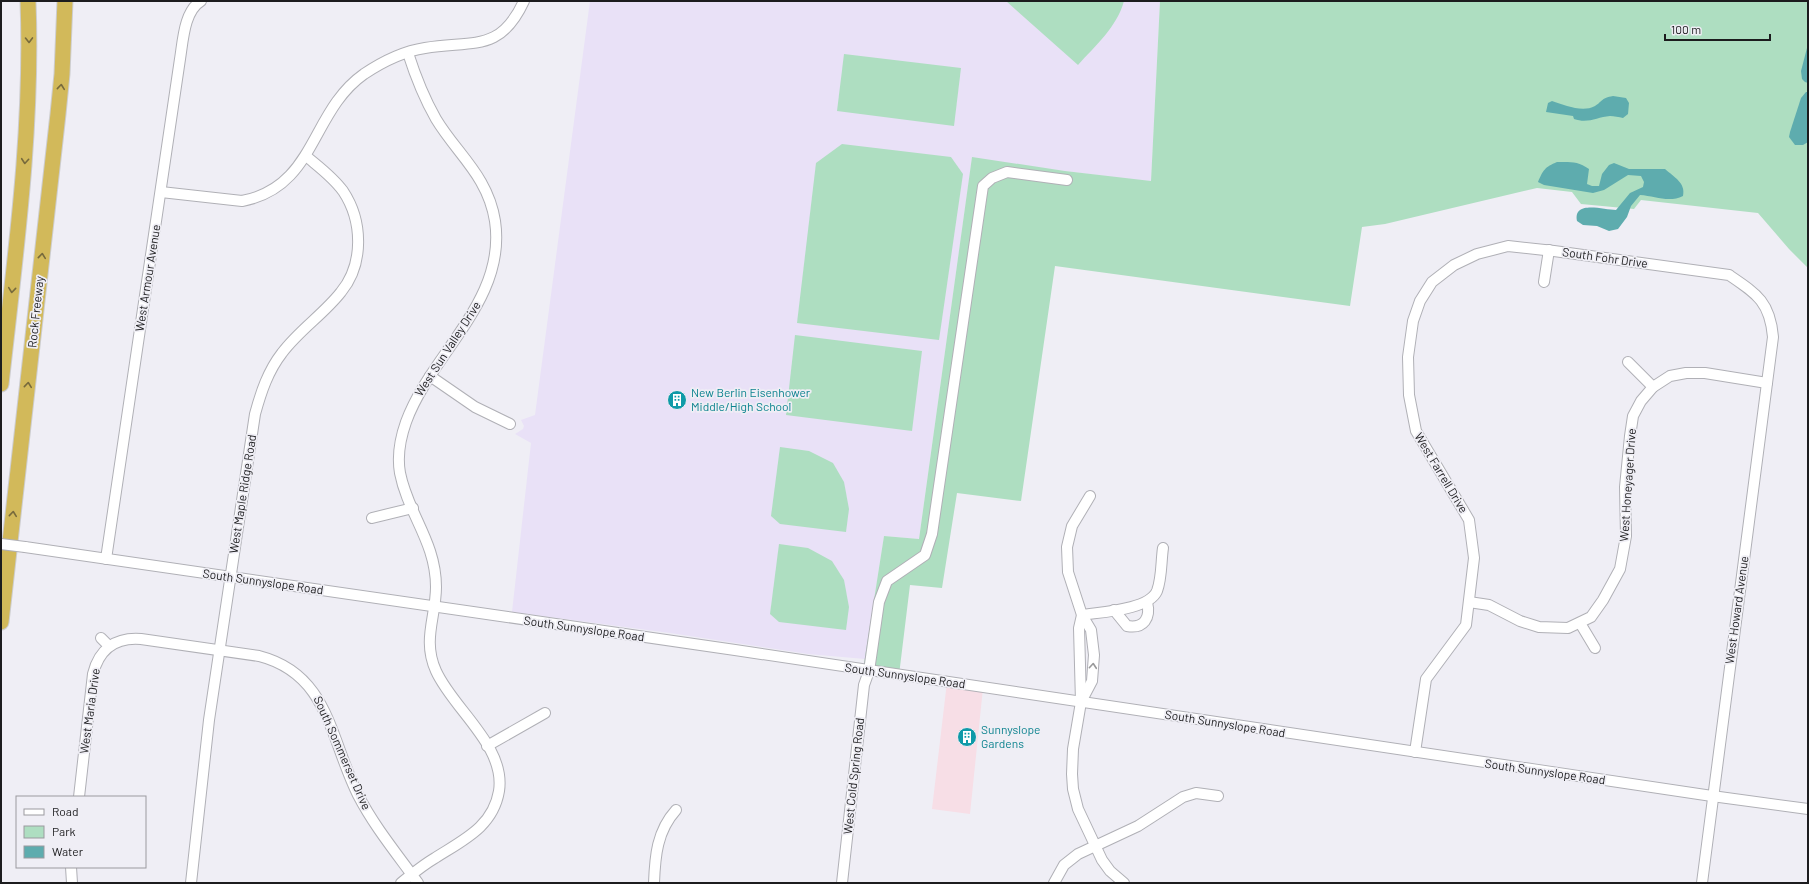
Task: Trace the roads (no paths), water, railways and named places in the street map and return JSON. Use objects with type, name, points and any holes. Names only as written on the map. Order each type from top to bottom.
[{"type":"highway","points":[[1,384],[25,157],[29,64],[28,1]]},
{"type":"highway","name":"Rock Freeway","points":[[1,622],[59,108],[65,1]]},
{"type":"street","name":"West Armour Avenue","points":[[106,559],[185,30],[194,8],[199,1]]},
{"type":"street","points":[[161,192],[242,201],[254,199],[272,191],[283,184],[294,173],[306,156],[327,116],[339,99],[351,86],[371,70],[408,53],[427,47],[477,43],[498,36],[513,22],[524,1]]},
{"type":"street","name":"West Sun Valley Drive","points":[[401,883],[411,874],[472,835],[480,828],[492,812],[499,792],[499,778],[495,760],[487,746],[441,681],[433,664],[429,643],[436,586],[432,556],[402,481],[398,460],[408,417],[430,376],[482,297],[494,261],[496,235],[495,220],[489,196],[483,182],[436,118],[408,53]]},
{"type":"street","name":"West Maple Ridge Road","points":[[191,883],[209,720],[255,414],[266,379],[282,352],[342,291],[354,268],[358,252],[358,233],[353,210],[349,201],[333,179],[306,156]]},
{"type":"street","name":"West Cold Spring Road","points":[[842,883],[864,685],[869,671],[879,602],[888,581],[925,555],[932,534],[983,186],[992,178],[1007,172],[1067,180]]},
{"type":"street","name":"South Fohr Drive","points":[[1420,301],[1432,282],[1454,265],[1477,254],[1508,246],[1549,250],[1730,275],[1753,291],[1765,304],[1772,321],[1773,337]]},
{"type":"street","points":[[1544,282],[1549,250]]},
{"type":"street","name":"West Farrell Drive","points":[[1415,752],[1426,679],[1439,659],[1466,625],[1474,558],[1469,520],[1416,431],[1409,395],[1408,357],[1413,321],[1420,301]]},
{"type":"street","name":"West Howard Avenue","points":[[1702,883],[1712,796],[1773,337]]},
{"type":"street","points":[[1628,362],[1653,387]]},
{"type":"street","name":"West Honeyager Drive","points":[[1469,602],[1489,605],[1520,621],[1539,627],[1568,628],[1591,617],[1603,600],[1620,569],[1626,536],[1625,487],[1633,416],[1641,401],[1653,387],[1670,376],[1686,373],[1705,372],[1767,383]]},
{"type":"street","points":[[430,376],[475,407],[510,424]]},
{"type":"street","points":[[1090,496],[1072,526],[1067,547],[1068,572],[1082,615],[1091,630],[1094,655],[1092,680],[1081,702],[1073,749],[1073,789],[1078,809],[1095,845],[1107,867],[1124,883]]},
{"type":"street","points":[[372,518],[413,508]]},
{"type":"street","name":"South Sunnyslope Road","points":[[1,544],[735,650],[1415,752],[1808,809]]},
{"type":"street","points":[[1082,615],[1135,606],[1147,602],[1156,592],[1163,548]]},
{"type":"street","points":[[1114,610],[1127,626],[1134,627],[1142,625],[1147,619],[1149,610],[1147,602]]},
{"type":"street","points":[[1580,622],[1595,648]]},
{"type":"street","points":[[101,638],[108,646],[123,639],[133,638],[219,650]]},
{"type":"street","name":"West Maria Drive","points":[[79,796],[93,674],[98,659],[108,646]]},
{"type":"street","name":"South Sommerset Drive","points":[[219,650],[259,656],[276,661],[302,678],[312,689],[324,710],[359,796],[371,818],[418,883]]},
{"type":"street","points":[[487,746],[545,713]]},
{"type":"street","points":[[1054,883],[1059,872],[1071,859],[1095,845],[1138,826],[1190,794],[1201,793],[1218,796]]},
{"type":"street","points":[[654,883],[656,856],[660,836],[668,818],[676,810]]},
{"type":"street","points":[[71,868],[72,883]]},
{"type":"water","points":[[1808,14],[1808,83],[1802,79],[1801,71],[1807,48]]},
{"type":"water","points":[[1806,92],[1808,92],[1808,142],[1803,145],[1795,145],[1789,137],[1790,132],[1801,98]]},
{"type":"water","points":[[1613,96],[1626,98],[1629,103],[1628,114],[1623,118],[1610,116],[1584,121],[1574,119],[1573,116],[1546,112],[1548,103],[1552,101],[1574,108],[1585,109],[1595,106],[1604,99]]},
{"type":"water","points":[[1557,162],[1577,163],[1585,166],[1589,169],[1587,184],[1592,186],[1599,186],[1602,174],[1609,165],[1614,163],[1629,169],[1665,169],[1683,187],[1683,196],[1667,199],[1640,195],[1631,206],[1627,217],[1618,229],[1609,231],[1597,226],[1583,225],[1577,221],[1577,214],[1580,210],[1584,208],[1597,208],[1616,210],[1630,193],[1643,187],[1644,182],[1641,176],[1628,175],[1604,190],[1593,193],[1544,185],[1538,182],[1545,169]]},
{"type":"place","name":"New Berlin Eisenhower Middle/High School","points":[[677,400]]},
{"type":"place","name":"Sunnyslope Gardens","points":[[967,737]]}]
